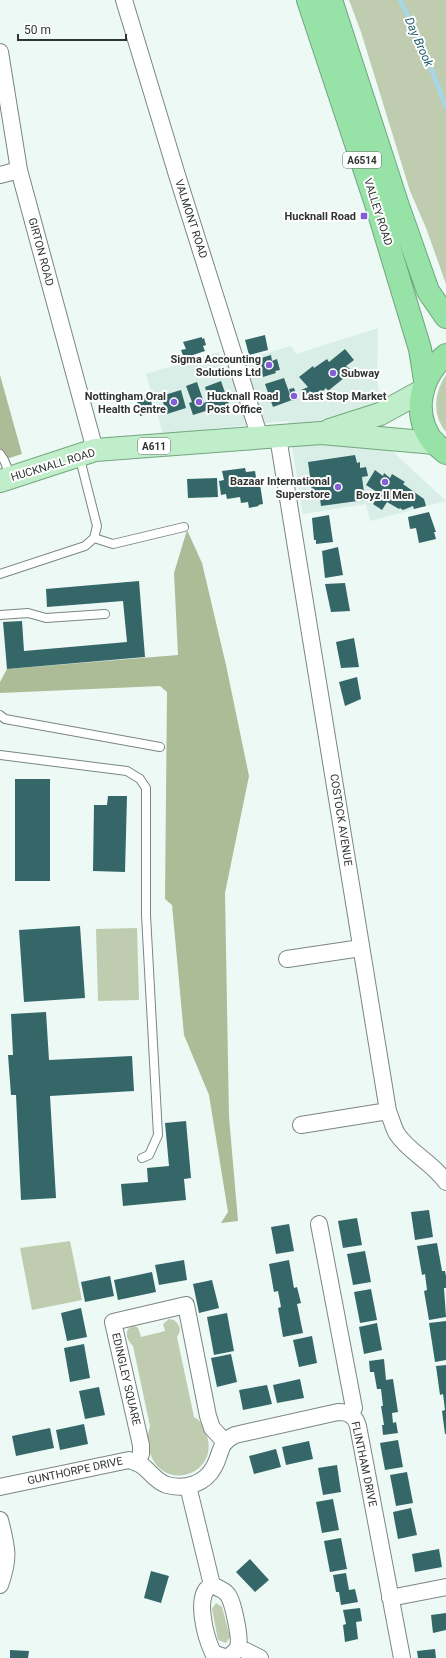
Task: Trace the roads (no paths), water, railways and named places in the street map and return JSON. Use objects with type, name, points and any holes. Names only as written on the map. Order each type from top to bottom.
[{"type":"highway","name":"VALLEY ROAD","points":[[308,0],[380,215],[420,349],[424,386],[420,405],[422,418],[427,431],[440,448]]},
{"type":"highway","name":"VALLEY ROAD","points":[[331,0],[398,206],[428,291],[446,317]]},
{"type":"highway","points":[[424,386],[436,363],[446,355]]},
{"type":"main road","name":"HUCKNALL ROAD","points":[[321,433],[380,414],[424,386]]},
{"type":"main road","name":"HUCKNALL ROAD","points":[[6,479],[87,453],[321,433],[440,448]]},
{"type":"street","name":"VALMONT ROAD","points":[[124,0],[177,175],[269,437]]},
{"type":"street","name":"GIRTON ROAD","points":[[0,52],[19,170],[87,453]]},
{"type":"street","points":[[0,175],[19,170]]},
{"type":"street","name":"COSTOCK AVENUE","points":[[269,437],[362,948],[388,1111],[397,1133],[411,1149],[440,1173],[446,1182]]},
{"type":"street","points":[[287,959],[362,948]]},
{"type":"street","points":[[301,1125],[388,1111]]},
{"type":"street","name":"FLINTHAM DRIVE","points":[[319,1224],[354,1408],[351,1414],[355,1417],[358,1426],[402,1658]]},
{"type":"street","name":"EDINGLEY SQUARE","points":[[137,1463],[141,1454],[141,1445],[113,1322],[186,1305],[208,1416],[212,1428],[225,1442]]},
{"type":"street","points":[[212,1585],[188,1486],[196,1484],[210,1474],[219,1451],[225,1442],[235,1435],[338,1412],[347,1412],[351,1414]]},
{"type":"street","name":"GUNTHORPE DRIVE","points":[[0,1488],[129,1460],[145,1468],[157,1480],[164,1484],[180,1487],[188,1486]]},
{"type":"street","points":[[0,1520],[7,1549],[6,1564],[0,1585]]},
{"type":"street","points":[[212,1585],[220,1588],[228,1595],[235,1617],[238,1635],[223,1655]]},
{"type":"street","points":[[212,1585],[204,1593],[201,1604],[208,1643],[223,1655],[260,1658]]},
{"type":"street","points":[[390,1598],[446,1588]]},
{"type":"lane","points":[[0,574],[85,546],[94,538],[97,526],[87,453]]},
{"type":"lane","points":[[0,454],[4,460],[6,479]]},
{"type":"lane","points":[[94,538],[113,544],[184,528]]},
{"type":"lane","points":[[0,615],[28,613],[46,618],[106,614]]},
{"type":"lane","points":[[0,714],[5,719],[160,747]]},
{"type":"lane","points":[[0,755],[127,771],[140,779],[146,788],[146,915],[158,1135],[149,1156],[142,1158]]},
{"type":"waterway","name":"Day Brook","points":[[400,0],[420,40],[446,107]]},
{"type":"place","name":"Hucknall Road","points":[[364,216]]},
{"type":"place","name":"Sigma Accounting Solutions Ltd","points":[[269,365]]},
{"type":"place","name":"Subway","points":[[333,373]]},
{"type":"place","name":"Last Stop Market","points":[[294,396]]},
{"type":"place","name":"Nottingham Oral Health Centre","points":[[174,402]]},
{"type":"place","name":"Hucknall Road Post Office","points":[[199,402]]},
{"type":"place","name":"Boyz II Men","points":[[385,482]]},
{"type":"place","name":"Bazaar International Superstore","points":[[338,487]]}]
